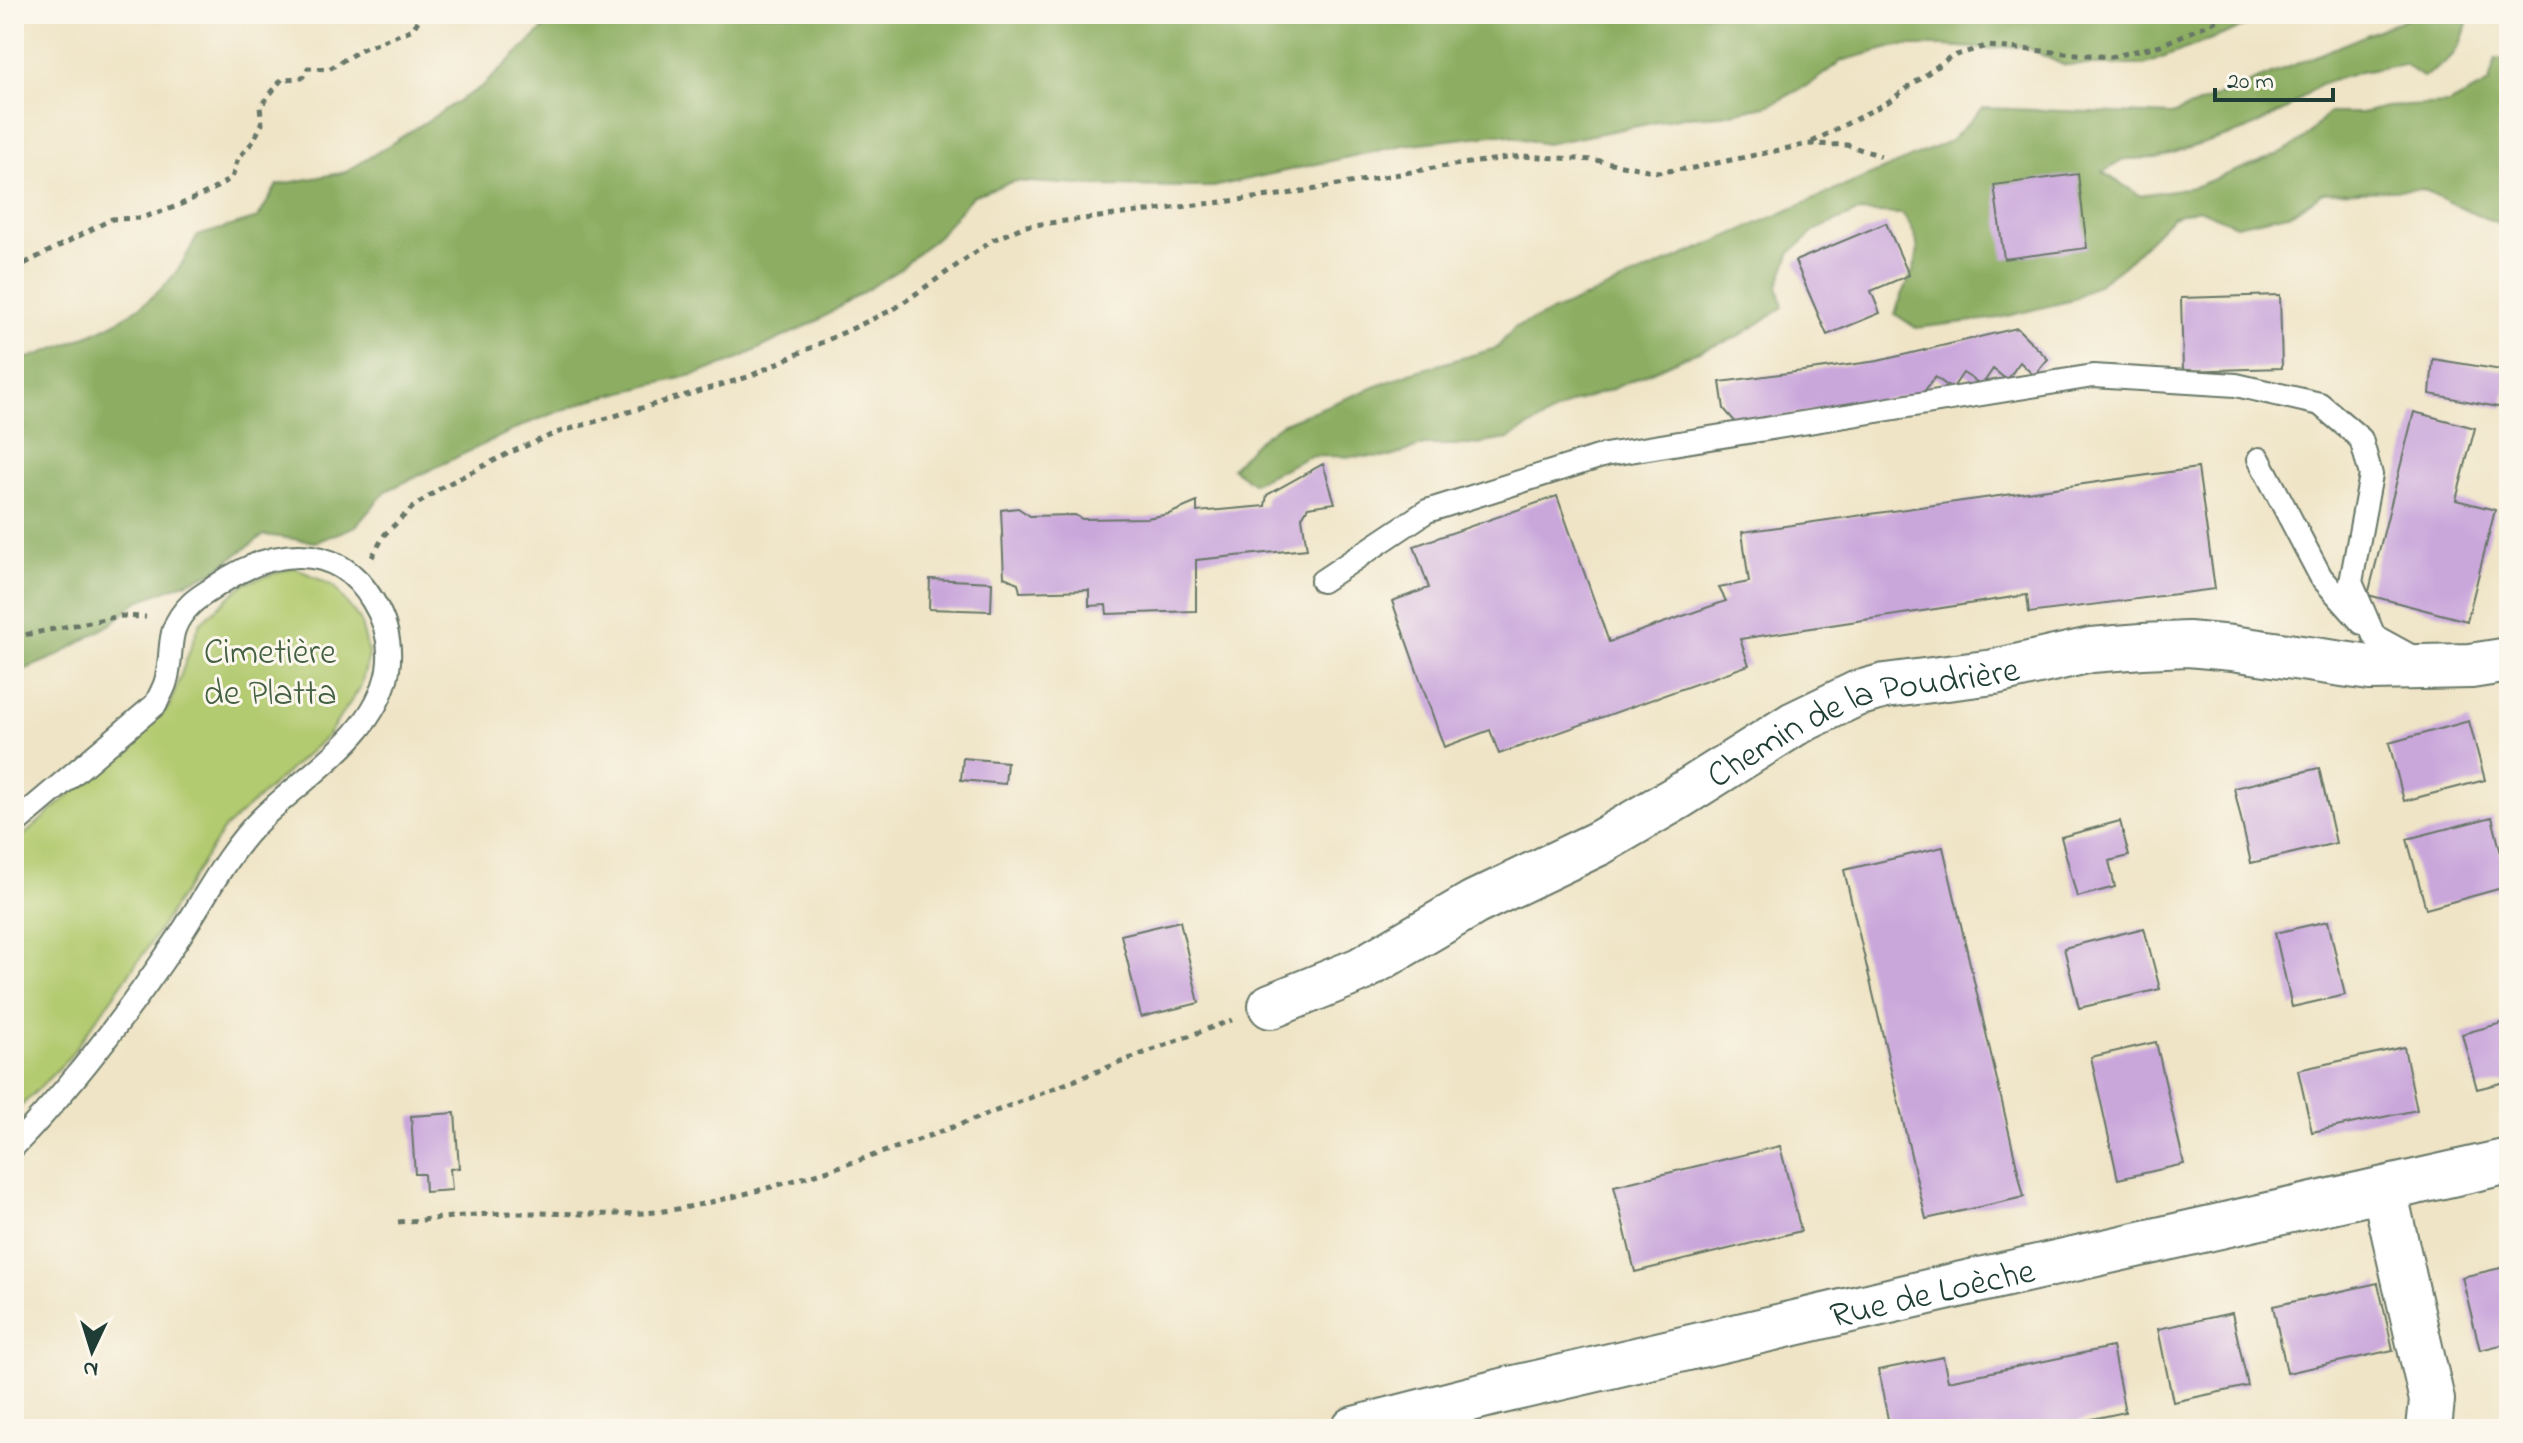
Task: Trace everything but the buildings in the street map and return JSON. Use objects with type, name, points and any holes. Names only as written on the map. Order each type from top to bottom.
[{"type":"street","name":"Chemin de la Poudrière","points":[[1271,1006],[1360,970],[1474,903],[1599,843],[1671,802],[1794,724],[1856,694],[1885,686],[1994,672],[2091,650],[2142,646],[2188,644],[2290,655],[2370,668],[2471,666],[2509,660]]},
{"type":"street","name":"Rue de Loèche","points":[[1354,1429],[1498,1392],[1958,1285],[2509,1161]]},
{"type":"street","points":[[2384,1190],[2432,1400],[2429,1429]]},
{"type":"lane","points":[[1322,581],[1427,511],[1605,455],[2093,376],[2236,385],[2320,404],[2361,439],[2371,475],[2351,582],[2374,636]]},
{"type":"lane","points":[[2259,459],[2321,577],[2374,636],[2431,668]]},
{"type":"lane","points":[[14,824],[156,704],[166,680],[170,637],[179,619],[192,602],[241,570],[270,558],[318,558],[337,565],[353,576],[371,596],[384,619],[390,648],[387,672],[367,716],[349,739],[248,832],[132,1007],[96,1054],[14,1146]]},
{"type":"path","points":[[14,269],[112,219],[141,218],[175,207],[232,178],[238,158],[252,143],[262,124],[260,107],[282,79],[302,78],[308,68],[329,69],[362,49],[413,29],[422,14]]},
{"type":"path","points":[[1808,144],[1888,102],[1950,57],[1986,46],[2111,57],[2161,45],[2232,14]]},
{"type":"path","points":[[371,596],[368,564],[385,534],[413,507],[444,486],[556,433],[748,377],[894,309],[980,249],[1025,226],[1287,194],[1522,156],[1595,160],[1658,172],[1693,168],[1808,144],[1847,145],[1881,156]]},
{"type":"path","points":[[14,637],[120,616],[179,619]]},
{"type":"path","points":[[398,1222],[513,1213],[640,1215],[688,1208],[772,1186],[933,1134],[1271,1006]]},
{"type":"green space","points":[[559,14],[2277,14],[2144,65],[2063,65],[2023,46],[1988,49],[1897,46],[1841,61],[1812,83],[1770,105],[1722,115],[1683,117],[1546,144],[1501,134],[1403,145],[1213,187],[1095,186],[1014,181],[972,196],[939,235],[900,269],[817,321],[729,363],[590,400],[526,424],[386,491],[356,526],[316,542],[264,535],[211,573],[138,601],[111,624],[57,656],[14,674],[14,363],[82,338],[126,316],[164,286],[182,264],[197,236],[258,218],[277,185],[346,172],[484,85]]},
{"type":"green space","points":[[2417,14],[2464,14],[2468,20],[2458,48],[2423,77],[2404,64],[2360,72],[2320,84],[2287,109],[2246,130],[2157,158],[2125,159],[2103,172],[2139,195],[2194,187],[2277,155],[2303,140],[2328,113],[2361,113],[2386,107],[2449,104],[2489,83],[2495,59],[2509,60],[2509,227],[2423,189],[2324,192],[2292,213],[2236,225],[2198,209],[2172,217],[2124,265],[2069,301],[1999,318],[1916,328],[1895,314],[1915,264],[1917,241],[1912,228],[1902,214],[1857,212],[1816,230],[1791,252],[1778,285],[1783,307],[1738,337],[1571,403],[1508,439],[1470,445],[1424,445],[1390,457],[1310,456],[1253,483],[1232,468],[1256,442],[1281,424],[1413,372],[1497,348],[1514,328],[1950,141],[1983,108],[2172,115]]},
{"type":"green space","name":"Cimetière de Platta","points":[[294,567],[333,586],[360,620],[369,655],[360,688],[327,736],[223,830],[146,950],[67,1060],[14,1113],[14,844],[169,707],[200,623],[245,583]]}]
